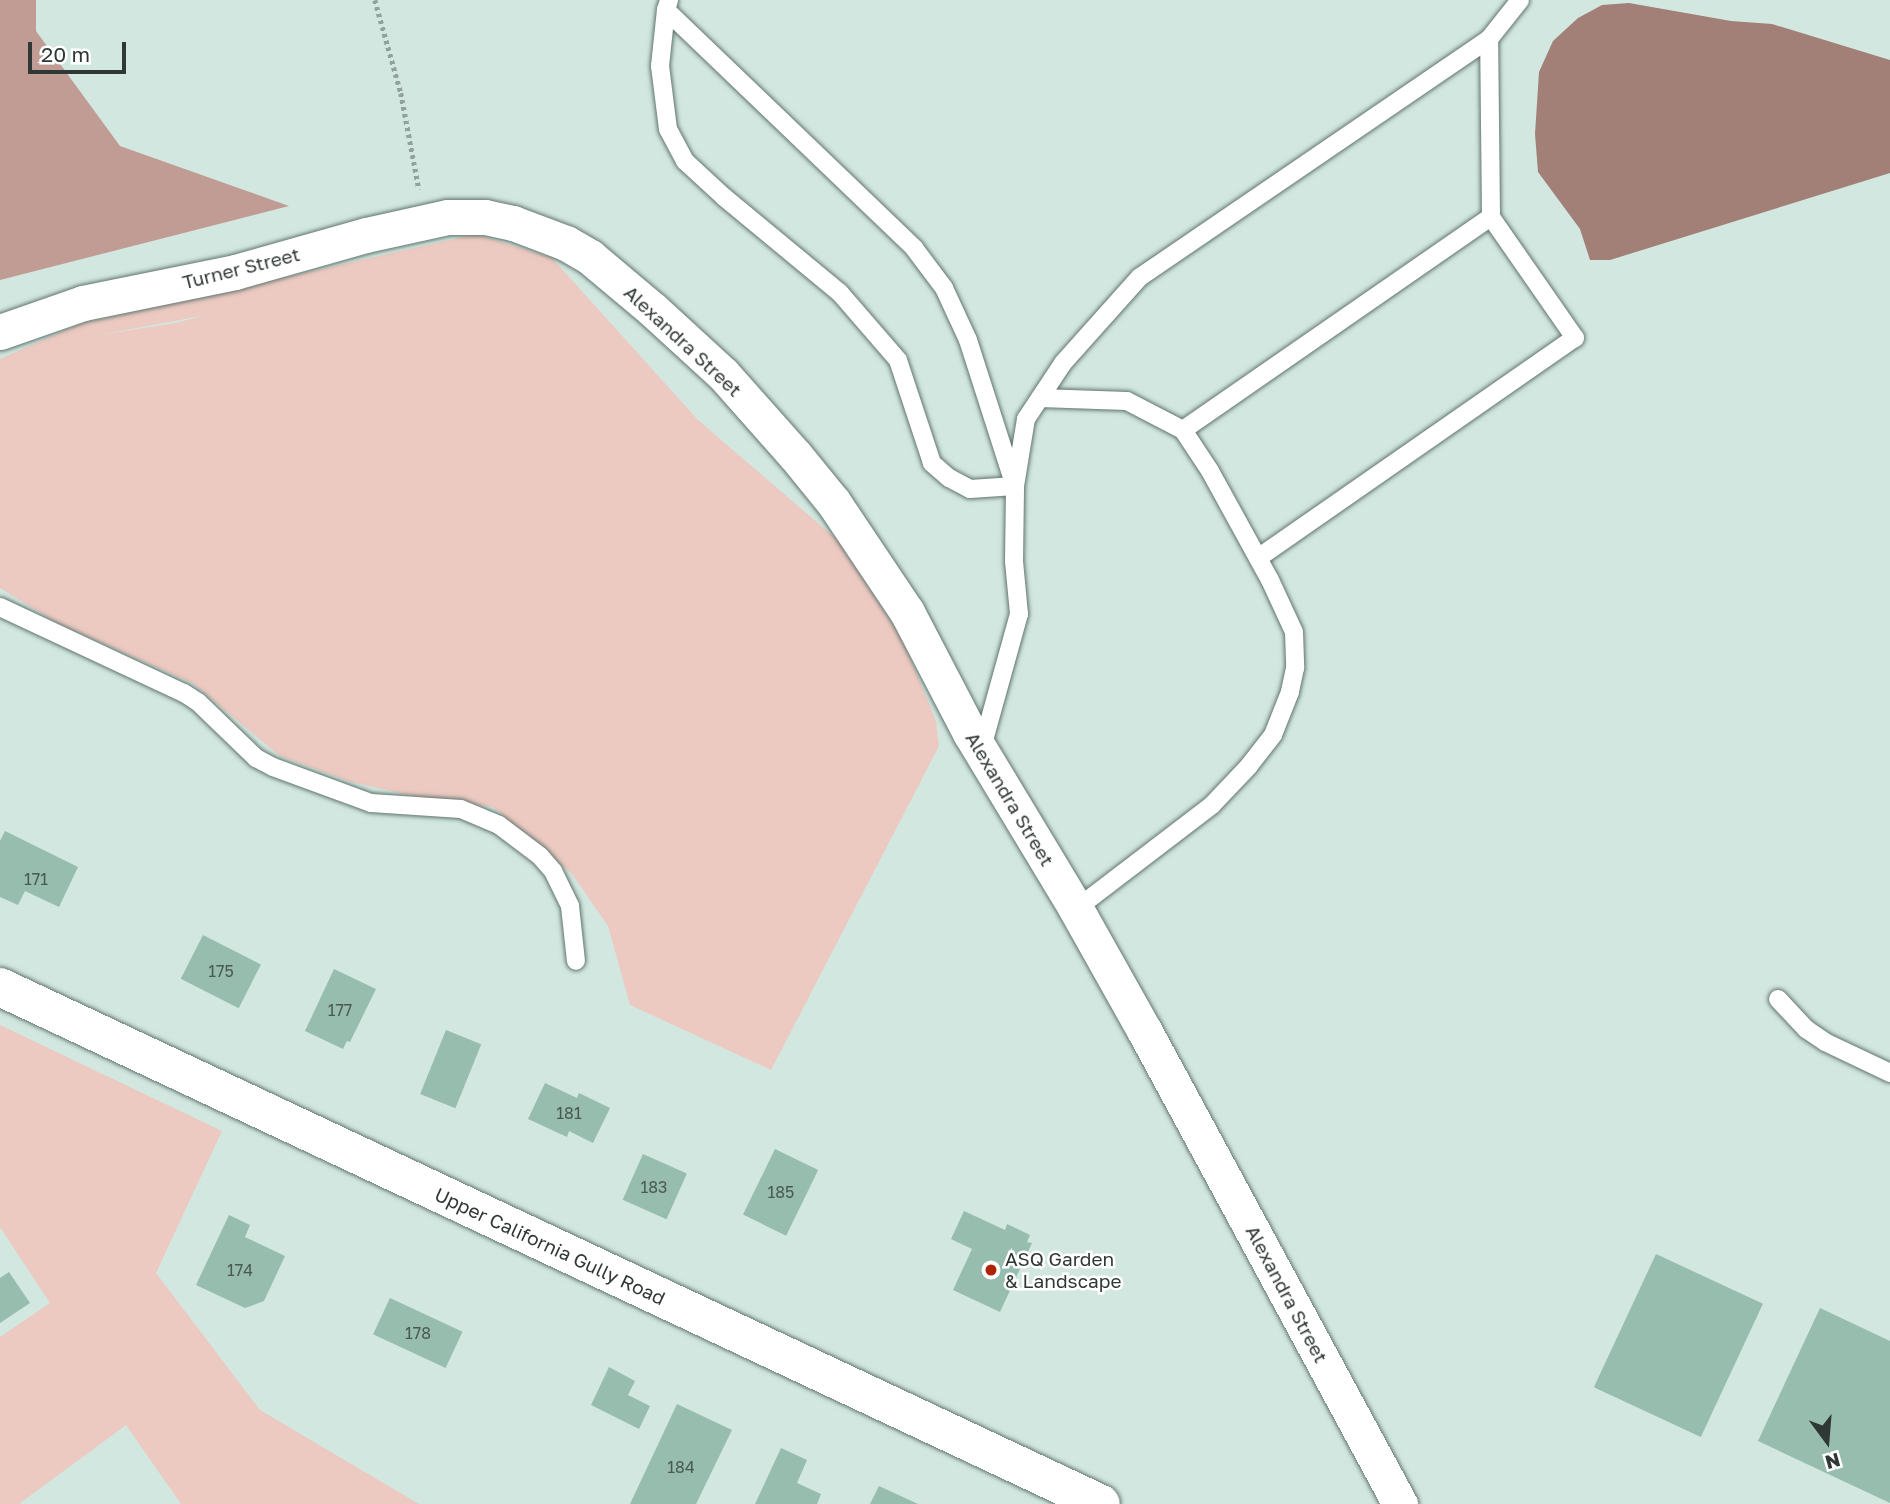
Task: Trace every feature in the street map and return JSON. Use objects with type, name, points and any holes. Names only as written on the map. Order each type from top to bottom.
[{"type":"street","name":"Turner Street","points":[[0,332],[83,303],[235,272],[425,221],[448,217],[485,217]]},
{"type":"street","name":"Alexandra Street","points":[[485,217],[541,233],[590,257],[723,374],[834,503],[907,612],[981,751],[1076,909],[1400,1504]]},
{"type":"street","name":"Upper California Gully Road","points":[[0,987],[1101,1504]]},
{"type":"lane","points":[[981,751],[1019,614],[1014,561],[1015,486],[1026,419],[1063,363],[1140,277],[1489,39],[1520,0]]},
{"type":"lane","points":[[668,5],[660,66],[668,129],[685,161],[724,197],[840,293],[898,360],[932,463],[949,478],[970,489],[1015,486]]},
{"type":"lane","points":[[668,5],[914,248],[944,288],[968,340],[1015,486]]},
{"type":"lane","points":[[1258,558],[1576,338],[1491,217],[1489,39]]},
{"type":"lane","points":[[1183,430],[1491,217]]},
{"type":"lane","points":[[1040,398],[1127,401],[1183,430],[1210,471],[1258,558],[1294,632],[1295,668],[1273,735],[1212,805],[1076,909]]},
{"type":"lane","points":[[0,607],[184,693],[198,702],[256,758],[274,767],[371,803],[461,810],[499,825],[540,856],[553,871],[570,906],[576,961]]},
{"type":"lane","points":[[1778,999],[1825,1042],[1890,1073]]},
{"type":"path","points":[[375,0],[401,93],[425,221]]},
{"type":"shaded area","points":[[0,0],[36,0],[36,31],[120,146],[289,206],[0,280]]},
{"type":"shaded area","points":[[1629,3],[1731,21],[1772,24],[1890,60],[1890,173],[1610,260],[1590,260],[1580,229],[1538,172],[1535,134],[1539,72],[1553,41],[1578,18],[1602,5]]},
{"type":"shaded area","points":[[476,234],[552,258],[698,420],[840,542],[903,640],[936,721],[939,746],[771,1070],[630,1005],[608,926],[572,874],[493,807],[418,797],[351,782],[280,756],[192,683],[57,623],[0,588],[0,359],[79,324]],"holes":[[[207,315],[175,323],[94,336]]]},
{"type":"shaded area","points":[[0,1025],[222,1131],[156,1273],[260,1410],[419,1504],[181,1504],[126,1425],[19,1504],[0,1504],[0,1337],[50,1303],[0,1227]]},
{"type":"building","points":[[5,831],[78,867],[59,907],[25,891],[18,905],[0,897],[0,841]]},
{"type":"building","points":[[203,935],[261,965],[239,1008],[181,979]]},
{"type":"building","points":[[334,969],[376,989],[350,1042],[347,1041],[343,1049],[305,1031]]},
{"type":"building","points":[[446,1030],[481,1044],[455,1108],[420,1094]]},
{"type":"building","points":[[545,1083],[577,1098],[579,1093],[610,1108],[593,1143],[569,1131],[567,1137],[528,1119]]},
{"type":"building","points":[[775,1149],[818,1170],[786,1236],[743,1215]]},
{"type":"building","points":[[643,1154],[687,1174],[667,1219],[623,1200]]},
{"type":"building","name":"ASQ Garden & Landscape","points":[[964,1211],[1005,1230],[1007,1224],[1030,1235],[1027,1242],[1032,1243],[1000,1312],[953,1290],[972,1249],[951,1239]]},
{"type":"building","points":[[229,1215],[250,1225],[245,1237],[285,1256],[264,1301],[245,1308],[196,1285]]},
{"type":"building","points":[[1656,1254],[1763,1304],[1701,1437],[1594,1387]]},
{"type":"building","points":[[9,1272],[30,1303],[0,1323],[0,1278]]},
{"type":"building","points":[[390,1298],[463,1332],[446,1368],[373,1334]]},
{"type":"building","points":[[1820,1308],[1890,1341],[1890,1503],[1758,1441]]},
{"type":"building","points":[[609,1367],[635,1381],[628,1395],[650,1406],[639,1429],[591,1405]]},
{"type":"building","points":[[677,1404],[732,1430],[696,1504],[630,1504]]},
{"type":"building","points":[[781,1448],[807,1460],[797,1483],[821,1494],[817,1504],[755,1504]]},
{"type":"building","points":[[879,1486],[918,1504],[870,1504]]},
{"type":"place","name":"ASQ Garden & Landscape","points":[[991,1270]]}]
